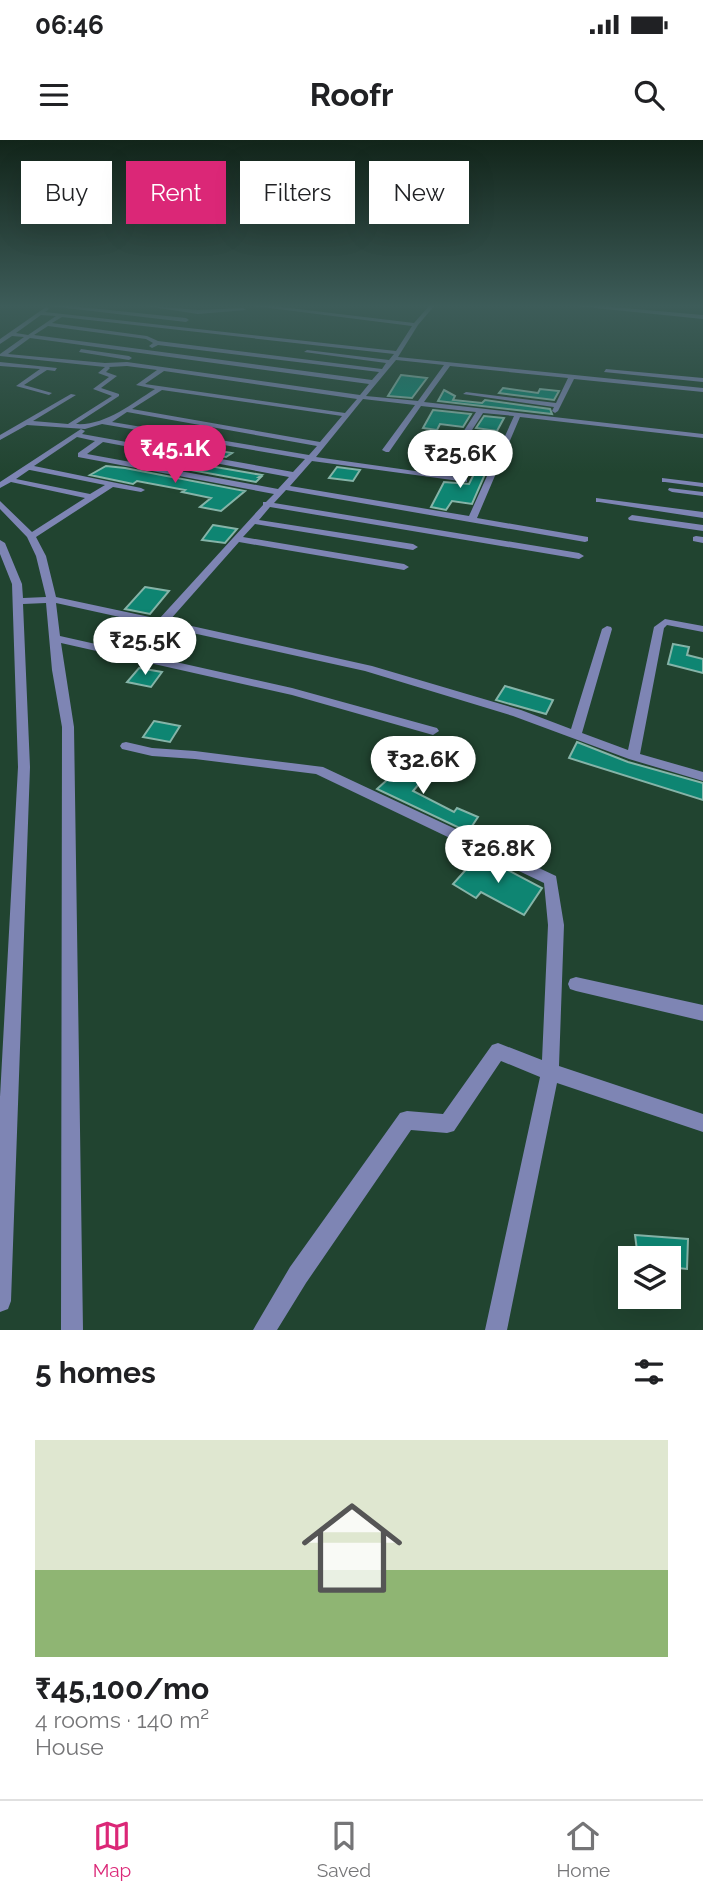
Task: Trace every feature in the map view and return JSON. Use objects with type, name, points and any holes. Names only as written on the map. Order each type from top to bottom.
[{"type":"street","points":[[58,361],[127,364],[420,403],[703,436]]},
{"type":"street","points":[[211,361],[371,382]]},
{"type":"street","points":[[299,361],[382,371]]},
{"type":"street","points":[[161,623],[310,458],[392,361]]},
{"type":"street","points":[[417,361],[703,390]]},
{"type":"street","points":[[0,364],[114,376],[96,390],[117,395],[69,426]]},
{"type":"street","points":[[386,450],[448,364]]},
{"type":"street","points":[[101,373],[110,365]]},
{"type":"street","points":[[205,382],[244,365]]},
{"type":"street","points":[[46,368],[19,386],[49,393]]},
{"type":"street","points":[[163,369],[139,385],[346,415]]},
{"type":"street","points":[[606,371],[703,380]]},
{"type":"street","points":[[231,372],[362,395]]},
{"type":"street","points":[[553,419],[557,405],[572,377]]},
{"type":"street","points":[[232,385],[240,380]]},
{"type":"street","points":[[188,392],[197,387]]},
{"type":"street","points":[[106,422],[161,388]]},
{"type":"street","points":[[216,396],[224,391]]},
{"type":"street","points":[[466,394],[557,405]]},
{"type":"street","points":[[0,439],[73,396]]},
{"type":"street","points":[[94,410],[123,412],[321,445]]},
{"type":"street","points":[[438,476],[481,410]]},
{"type":"street","points":[[472,519],[518,415]]},
{"type":"street","points":[[0,485],[30,468],[85,427],[97,422],[310,458],[464,480]]},
{"type":"street","points":[[26,423],[85,427]]},
{"type":"street","points":[[76,435],[294,475]]},
{"type":"street","points":[[102,439],[81,455],[585,539]]},
{"type":"street","points":[[30,468],[141,490]]},
{"type":"street","points":[[11,480],[92,497]]},
{"type":"street","points":[[665,480],[703,485]]},
{"type":"street","points":[[31,536],[112,484]]},
{"type":"street","points":[[672,490],[703,494]]},
{"type":"street","points":[[599,500],[703,515]]},
{"type":"street","points":[[0,504],[31,536],[41,556],[51,599],[54,638],[68,727],[72,1330]]},
{"type":"street","points":[[266,504],[579,556]]},
{"type":"street","points":[[632,518],[703,528]]},
{"type":"street","points":[[252,521],[413,547]]},
{"type":"street","points":[[237,539],[404,567]]},
{"type":"street","points":[[0,542],[17,584],[24,767],[0,1301]]},
{"type":"street","points":[[18,601],[51,599],[368,668],[517,713],[633,756],[703,777]]},
{"type":"street","points":[[633,756],[659,627],[665,622],[676,622],[703,629]]},
{"type":"street","points":[[576,734],[607,629]]},
{"type":"street","points":[[54,638],[317,699],[433,731]]},
{"type":"street","points":[[126,746],[148,754],[195,755],[278,768],[318,770],[551,880],[556,925],[550,1072],[496,1330]]},
{"type":"street","points":[[576,984],[703,1013]]},
{"type":"street","points":[[264,1330],[298,1275],[407,1119],[447,1124],[498,1051],[550,1072],[703,1123]]},
{"type":"building","points":[[401,375],[427,378],[412,398],[388,396]]},
{"type":"building","points":[[503,388],[538,393],[540,389],[559,391],[554,400],[499,393]]},
{"type":"building","points":[[444,390],[455,396],[453,400],[482,403],[485,400],[550,409],[552,414],[438,401]]},
{"type":"building","points":[[433,410],[471,414],[463,427],[440,424],[437,430],[423,428]]},
{"type":"building","points":[[484,416],[504,418],[497,431],[476,428]]},
{"type":"building","points":[[176,444],[232,453],[226,457],[171,447]]},
{"type":"building","points":[[146,455],[262,475],[256,482],[137,460]]},
{"type":"building","points":[[479,464],[489,465],[472,504],[452,501],[446,510],[431,507],[444,482],[469,484]]},
{"type":"building","points":[[106,466],[245,491],[221,511],[200,507],[211,498],[182,492],[185,490],[137,481],[133,484],[90,475]]},
{"type":"building","points":[[337,467],[360,470],[353,481],[329,478]]},
{"type":"building","points":[[213,525],[237,529],[225,543],[202,540]]},
{"type":"building","points":[[145,587],[169,591],[150,614],[125,609]]},
{"type":"building","points":[[673,644],[689,647],[687,655],[703,659],[703,673],[668,664]]},
{"type":"building","points":[[139,668],[162,672],[151,687],[127,682]]},
{"type":"building","points":[[505,686],[553,700],[546,714],[496,700]]},
{"type":"building","points":[[154,721],[180,726],[170,742],[143,737]]},
{"type":"building","points":[[577,742],[628,762],[703,783],[703,800],[569,758]]},
{"type":"building","points":[[408,761],[431,770],[413,791],[454,812],[457,808],[478,817],[468,832],[377,789]]},
{"type":"building","points":[[479,855],[542,888],[524,915],[481,892],[476,898],[453,884]]},
{"type":"building","points":[[635,1235],[688,1239],[687,1269],[681,1268],[681,1246],[636,1246]]}]
